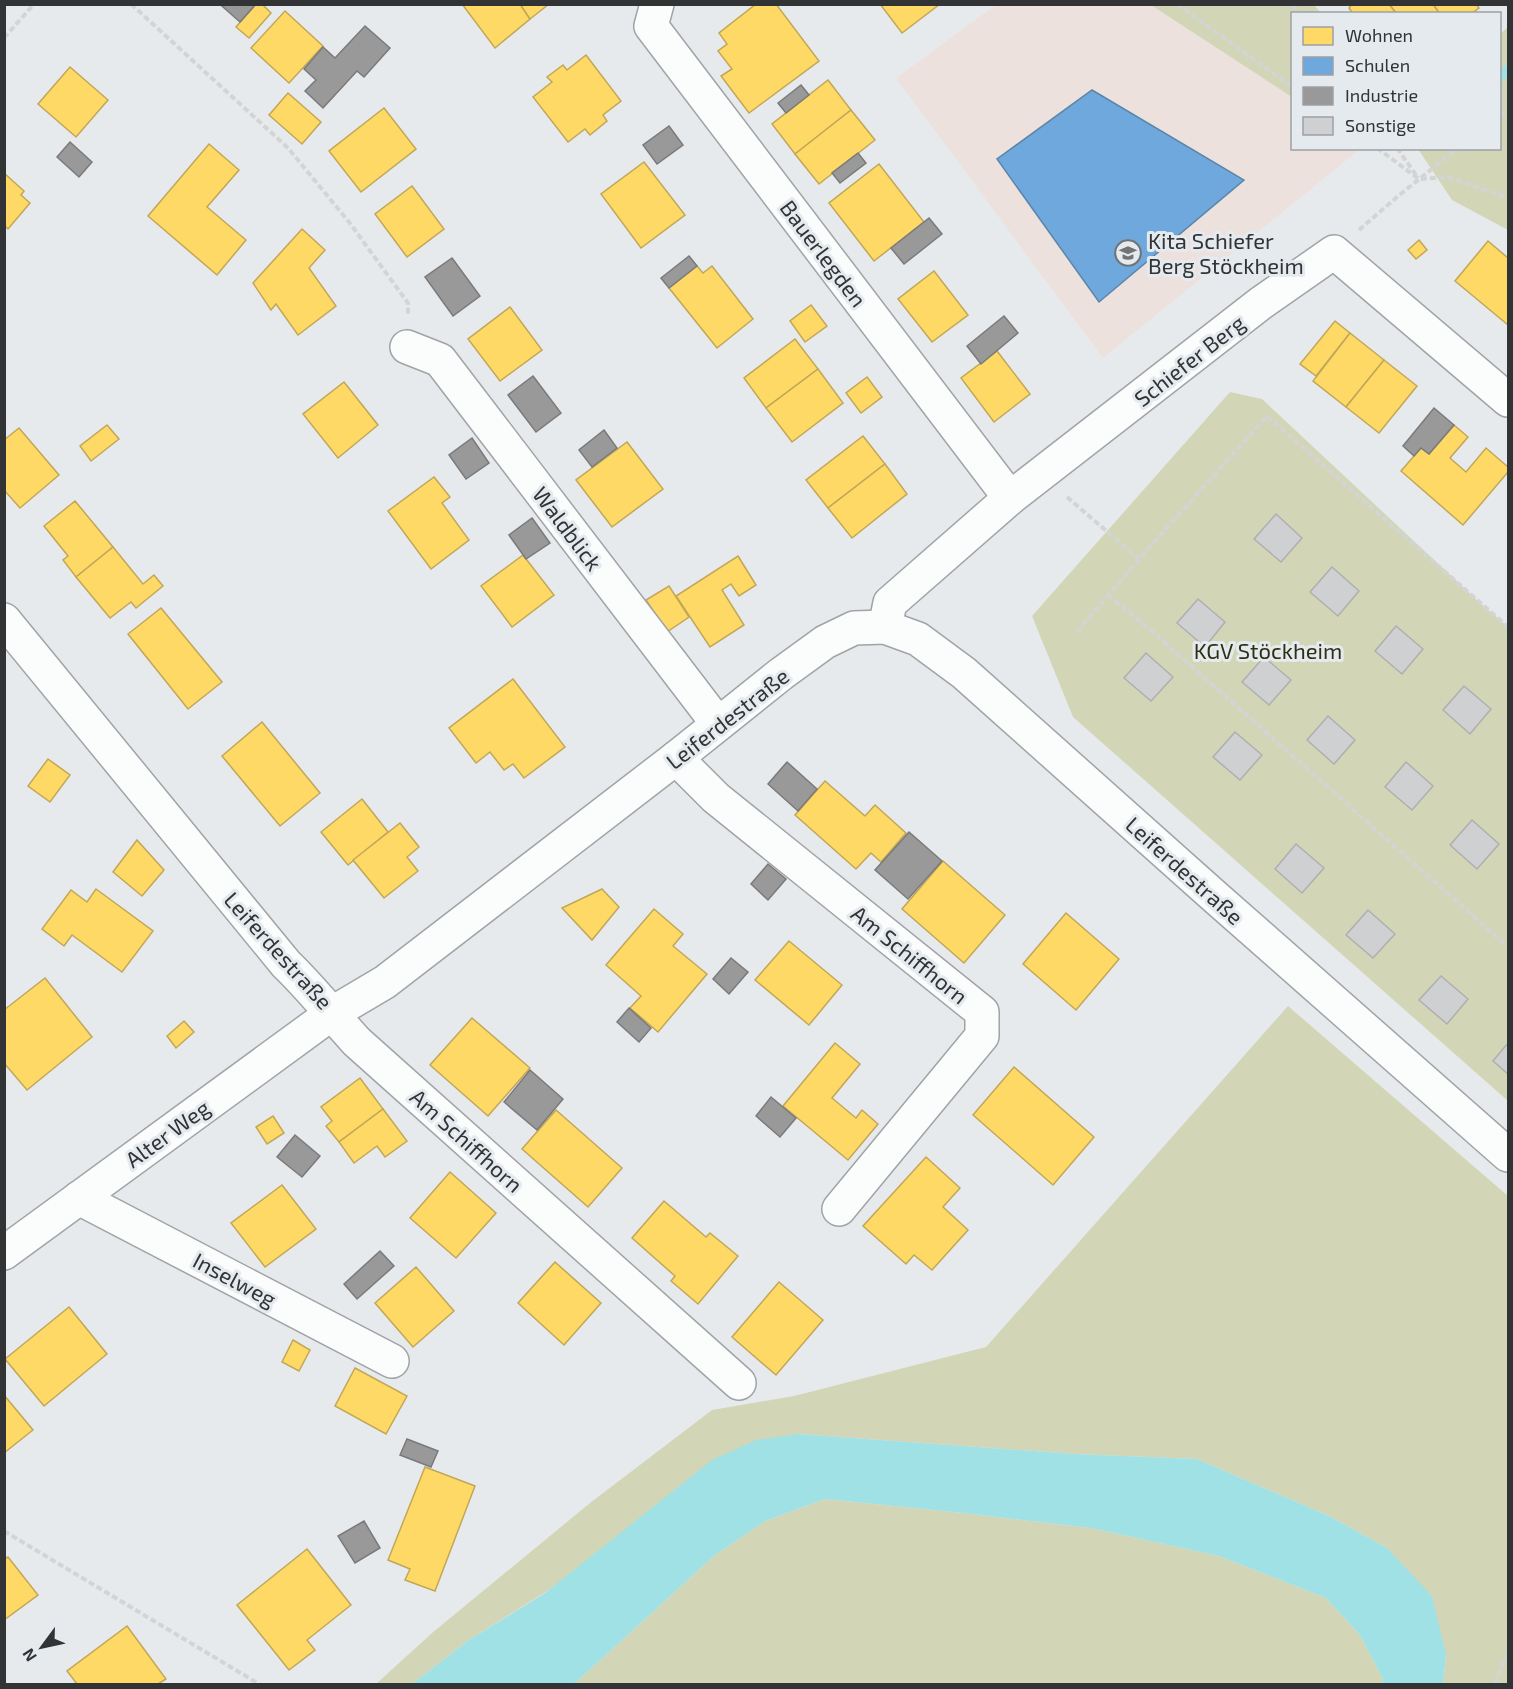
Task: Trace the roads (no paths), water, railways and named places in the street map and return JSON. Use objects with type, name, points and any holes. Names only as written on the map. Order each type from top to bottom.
[{"type":"street","name":"Bauerlegden","points":[[657,4],[651,26],[1010,498]]},
{"type":"street","name":"Schiefer Berg","points":[[885,627],[890,603],[1010,498],[1261,303],[1334,252],[1509,400]]},
{"type":"street","name":"Waldblick","points":[[407,347],[440,360],[718,724]]},
{"type":"street","name":"Leiferdestraße","points":[[4,620],[286,964],[304,981],[331,1014],[385,982],[825,642],[854,628],[885,627],[918,639],[964,673],[1509,1155]]},
{"type":"street","name":"Am Schiffhorn","points":[[676,758],[716,798],[982,1012],[982,1036],[839,1209]]},
{"type":"street","name":"Alter Weg","points":[[4,1253],[331,1014]]},
{"type":"street","name":"Am Schiffhorn","points":[[331,1014],[357,1042],[739,1383]]},
{"type":"street","name":"Inselweg","points":[[79,1198],[392,1361]]},
{"type":"water","points":[[798,1434],[1075,1454],[1197,1459],[1331,1517],[1387,1548],[1432,1596],[1446,1655],[1443,1684],[1381,1684],[1383,1679],[1360,1635],[1326,1598],[1219,1556],[1091,1528],[825,1499],[765,1521],[715,1555],[574,1684],[412,1684],[469,1640],[545,1593],[712,1460],[756,1440]]},
{"type":"waterway","points":[[1501,76],[1508,70]]},
{"type":"place","name":"Kita Schiefer Berg Stöckheim","points":[[1128,253]]},
{"type":"park label","name":"KGV Stöckheim","points":[[1268,650]]}]
